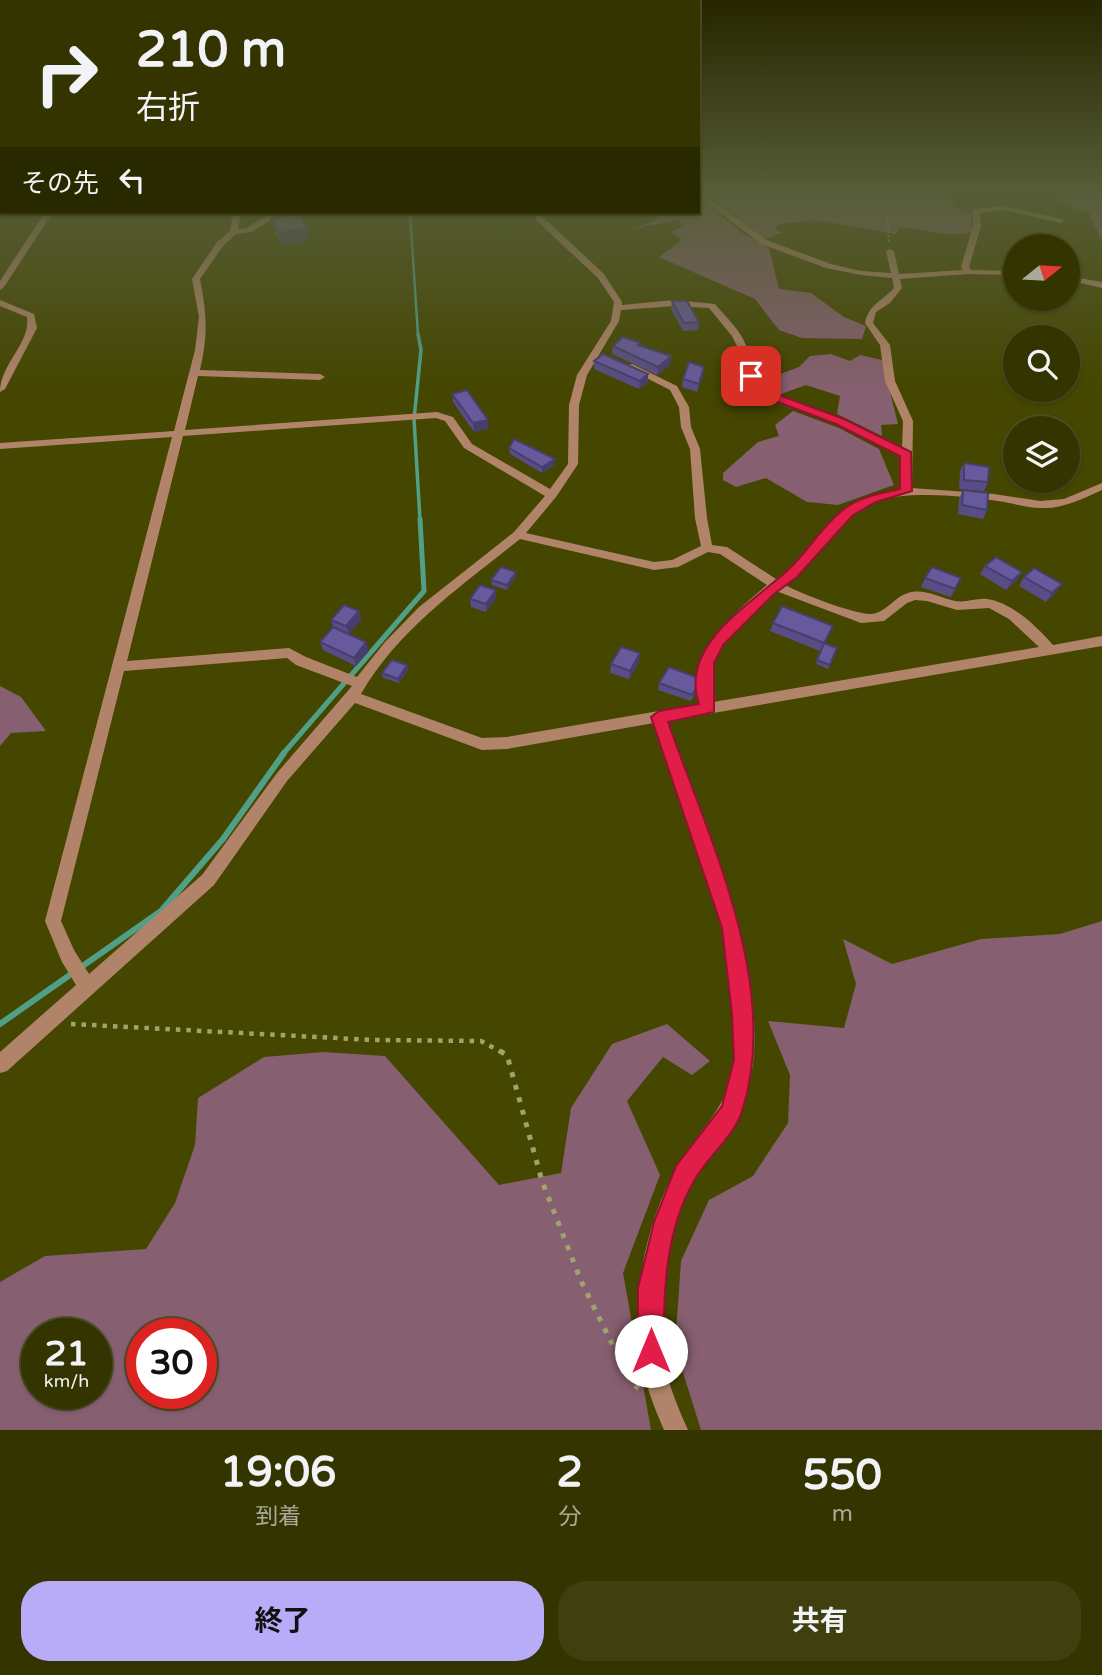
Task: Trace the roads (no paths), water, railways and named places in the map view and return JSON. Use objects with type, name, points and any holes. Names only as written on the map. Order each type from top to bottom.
[{"type":"street","points":[[0,287],[20,256]]},
{"type":"street","points":[[84,981],[68,956],[53,921],[176,434],[200,350],[203,317],[196,279],[212,256]]},
{"type":"street","points":[[0,1064],[57,1014],[84,981],[208,880],[282,777],[423,610],[518,535],[552,495],[573,464],[575,405],[582,375],[601,354],[618,308],[615,293],[578,256]]},
{"type":"street","points":[[798,256],[829,266],[897,276],[1003,273]]},
{"type":"street","points":[[891,256],[898,288],[887,301],[872,311],[869,323],[885,345],[890,381],[908,421],[906,491]]},
{"type":"street","points":[[968,256],[965,267],[968,272]]},
{"type":"street","points":[[1080,280],[1102,285]]},
{"type":"street","points":[[0,303],[31,316],[33,328],[0,389]]},
{"type":"street","points":[[618,308],[674,303],[712,306],[736,335],[746,354],[756,386],[766,394],[840,422],[906,455]]},
{"type":"street","points":[[622,363],[674,388],[684,407],[686,427],[695,449],[701,518],[707,548]]},
{"type":"street","points":[[194,373],[320,377]]},
{"type":"street","points":[[0,446],[438,415],[449,419],[468,446],[552,495]]},
{"type":"street","points":[[708,708],[704,697],[706,663],[717,642],[793,573],[848,512],[872,499],[906,491],[994,498],[1040,505],[1066,502],[1102,486]]},
{"type":"street","points":[[518,535],[654,565],[674,564],[707,548],[723,550],[778,584],[783,590],[861,618],[874,620],[912,596],[957,606],[989,604],[1034,632],[1050,650]]},
{"type":"street","points":[[117,667],[289,653],[356,690],[482,744],[507,743],[1102,641]]},
{"type":"street","points":[[659,717],[731,928],[742,1014],[744,1060],[731,1112],[684,1174],[666,1222],[651,1288],[651,1351],[676,1430]]},
{"type":"waterway","points":[[413,256],[418,335]]},
{"type":"waterway","points":[[418,334],[421,350],[414,419],[420,520]]},
{"type":"waterway","points":[[282,755],[424,591],[420,519]]},
{"type":"waterway","points":[[0,1024],[161,911],[223,839],[284,753]]}]
